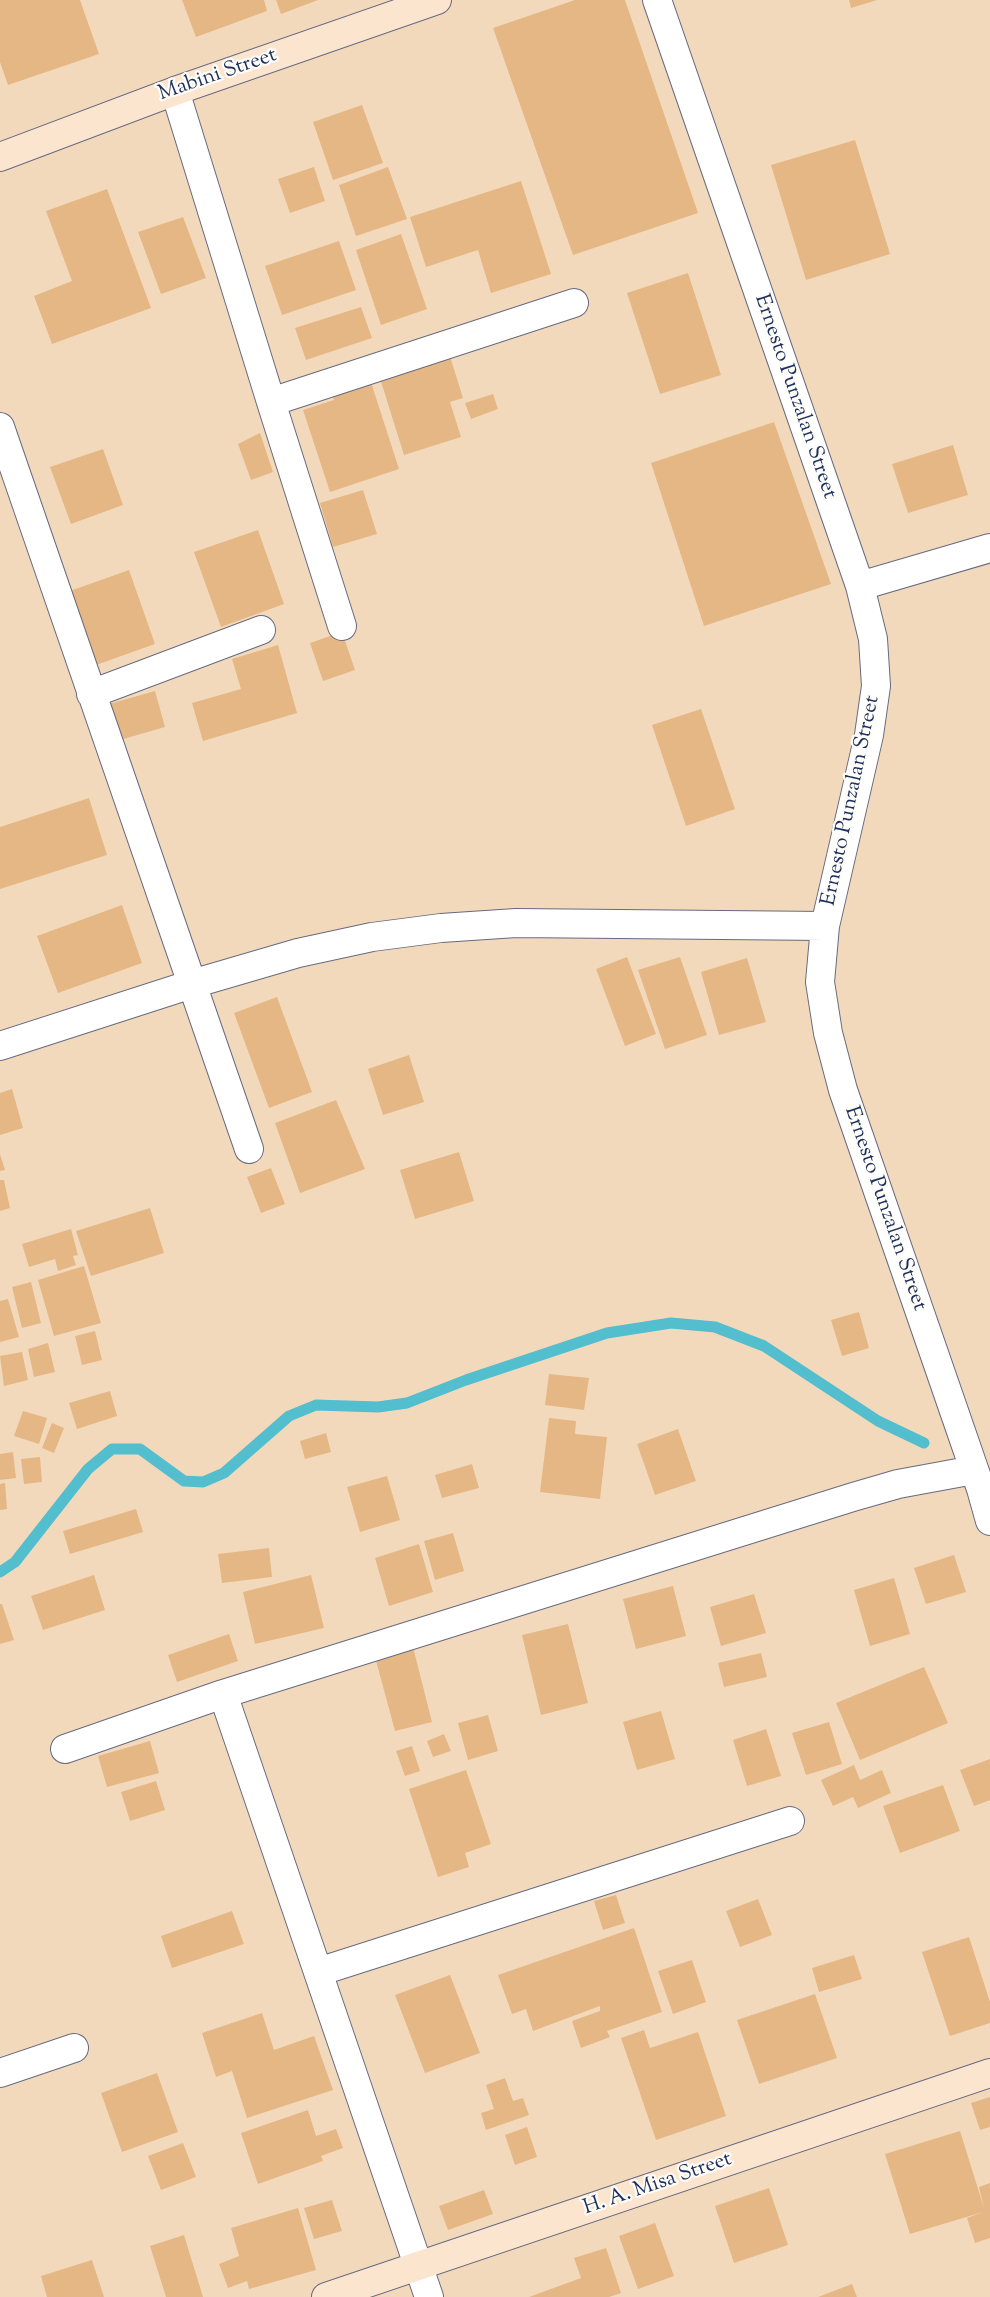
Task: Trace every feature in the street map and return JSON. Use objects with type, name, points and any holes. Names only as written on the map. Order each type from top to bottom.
[{"type":"street","name":"Mabini Street","points":[[0,157],[176,90],[437,0]]},
{"type":"street","name":"Ernesto Punzalan Street","points":[[656,0],[860,586],[873,639],[876,686],[869,735],[825,926],[820,982],[828,1033],[842,1090],[990,1521]]},
{"type":"street","points":[[176,90],[271,402],[342,626]]},
{"type":"street","points":[[271,402],[574,303]]},
{"type":"street","points":[[0,427],[249,1149]]},
{"type":"street","points":[[860,586],[990,548]]},
{"type":"street","points":[[91,694],[261,630]]},
{"type":"street","points":[[0,1046],[192,984],[335,945],[372,937],[441,928],[516,923],[825,926]]},
{"type":"street","points":[[65,1749],[223,1694],[853,1497],[898,1484],[974,1470]]},
{"type":"street","points":[[223,1694],[429,2297]]},
{"type":"street","points":[[318,1972],[790,1821]]},
{"type":"street","points":[[0,2073],[74,2048]]},
{"type":"street","name":"H. A. Misa Street","points":[[326,2297],[990,2073]]},
{"type":"building","points":[[0,0],[80,0],[99,54],[8,85],[0,62]]},
{"type":"building","points":[[182,0],[264,0],[267,11],[196,37]]},
{"type":"building","points":[[276,0],[318,0],[281,14]]},
{"type":"building","points":[[575,0],[625,0],[698,213],[573,255],[493,28]]},
{"type":"building","points":[[849,0],[877,0],[851,8]]},
{"type":"building","points":[[362,105],[383,163],[333,180],[313,122]]},
{"type":"building","points":[[855,140],[890,254],[806,280],[771,165]]},
{"type":"building","points":[[314,167],[325,201],[290,213],[278,179]]},
{"type":"building","points":[[388,167],[407,219],[356,236],[339,185]]},
{"type":"building","points":[[521,181],[551,274],[491,293],[478,250],[426,267],[410,217]]},
{"type":"building","points":[[107,189],[151,308],[52,344],[34,296],[72,281],[46,211]]},
{"type":"building","points":[[183,217],[206,278],[161,294],[138,232]]},
{"type":"building","points":[[401,234],[427,309],[381,325],[356,250]]},
{"type":"building","points":[[339,241],[356,290],[282,315],[265,266]]},
{"type":"building","points":[[688,273],[721,375],[660,394],[627,293]]},
{"type":"building","points":[[361,307],[372,338],[306,360],[295,328]]},
{"type":"building","points":[[448,350],[463,398],[450,402],[461,437],[404,455],[378,372]]},
{"type":"building","points":[[369,376],[399,469],[330,492],[303,410],[334,400],[331,389]]},
{"type":"building","points":[[493,394],[498,409],[471,419],[465,403]]},
{"type":"building","points":[[774,422],[831,584],[704,626],[651,463]]},
{"type":"building","points":[[260,433],[273,472],[251,480],[238,444]]},
{"type":"building","points":[[953,445],[968,495],[908,513],[892,464]]},
{"type":"building","points":[[103,449],[123,505],[71,524],[50,467]]},
{"type":"building","points":[[363,490],[377,534],[333,547],[320,503]]},
{"type":"building","points":[[258,530],[284,604],[221,627],[194,552]]},
{"type":"building","points":[[129,570],[155,644],[96,665],[70,591]]},
{"type":"building","points":[[342,632],[355,670],[323,681],[310,643]]},
{"type":"building","points":[[278,645],[297,713],[203,741],[192,703],[241,689],[232,659]]},
{"type":"building","points":[[155,691],[165,727],[120,740],[109,704]]},
{"type":"building","points":[[701,709],[735,809],[686,826],[652,725]]},
{"type":"building","points":[[89,798],[107,855],[0,889],[0,827]]},
{"type":"building","points":[[122,905],[142,963],[58,993],[37,936]]},
{"type":"building","points":[[627,957],[656,1034],[625,1046],[596,969]]},
{"type":"building","points":[[680,957],[707,1035],[665,1049],[638,970]]},
{"type":"building","points":[[747,958],[766,1022],[719,1035],[701,972]]},
{"type":"building","points":[[277,997],[312,1092],[269,1108],[234,1013]]},
{"type":"building","points":[[409,1055],[424,1102],[383,1115],[368,1069]]},
{"type":"building","points":[[12,1089],[23,1128],[0,1135],[0,1093]]},
{"type":"building","points":[[336,1100],[365,1169],[300,1193],[275,1123]]},
{"type":"building","points":[[459,1152],[474,1201],[415,1219],[400,1170]]},
{"type":"building","points":[[0,1154],[5,1170],[0,1171]]},
{"type":"building","points":[[271,1168],[285,1204],[261,1213],[247,1177]]},
{"type":"building","points":[[0,1180],[4,1180],[10,1208],[0,1211]]},
{"type":"building","points":[[150,1208],[164,1253],[91,1276],[76,1231]]},
{"type":"building","points":[[71,1229],[78,1255],[73,1256],[76,1265],[58,1271],[55,1259],[29,1267],[22,1244]]},
{"type":"building","points":[[84,1266],[101,1323],[54,1336],[38,1280]]},
{"type":"building","points":[[31,1282],[41,1323],[22,1328],[12,1287]]},
{"type":"building","points":[[8,1299],[19,1337],[0,1342],[0,1301]]},
{"type":"building","points":[[859,1312],[869,1348],[842,1356],[831,1320]]},
{"type":"building","points":[[95,1331],[102,1360],[82,1365],[75,1336]]},
{"type":"building","points":[[48,1343],[55,1372],[34,1377],[28,1349]]},
{"type":"building","points":[[22,1352],[28,1380],[4,1386],[0,1356]]},
{"type":"building","points":[[549,1374],[589,1378],[584,1410],[545,1405]]},
{"type":"building","points":[[110,1391],[117,1416],[77,1429],[69,1403]]},
{"type":"building","points":[[23,1411],[47,1418],[39,1444],[14,1436]]},
{"type":"building","points":[[549,1418],[576,1421],[575,1434],[607,1437],[600,1499],[540,1492]]},
{"type":"building","points":[[52,1423],[64,1428],[54,1453],[42,1448]]},
{"type":"building","points":[[678,1429],[696,1481],[655,1495],[637,1444]]},
{"type":"building","points":[[326,1433],[331,1452],[305,1459],[300,1441]]},
{"type":"building","points":[[13,1452],[16,1478],[0,1480],[0,1454]]},
{"type":"building","points":[[40,1457],[42,1482],[24,1484],[21,1459]]},
{"type":"building","points":[[472,1464],[479,1488],[442,1498],[435,1475]]},
{"type":"building","points":[[387,1476],[400,1520],[360,1532],[347,1487]]},
{"type":"building","points":[[5,1483],[7,1509],[0,1510],[0,1484]]},
{"type":"building","points":[[136,1509],[143,1532],[70,1554],[63,1531]]},
{"type":"building","points":[[453,1533],[464,1571],[435,1580],[424,1541]]},
{"type":"building","points":[[419,1544],[433,1592],[389,1606],[375,1558]]},
{"type":"building","points":[[269,1548],[272,1577],[222,1583],[218,1554]]},
{"type":"building","points":[[954,1555],[966,1592],[926,1604],[914,1568]]},
{"type":"building","points":[[94,1575],[105,1610],[43,1630],[31,1596]]},
{"type":"building","points":[[311,1575],[324,1628],[255,1644],[243,1592]]},
{"type":"building","points":[[894,1578],[910,1634],[870,1646],[854,1590]]},
{"type":"building","points":[[673,1586],[686,1636],[636,1649],[623,1599]]},
{"type":"building","points":[[754,1594],[766,1633],[721,1646],[710,1607]]},
{"type":"building","points":[[0,1604],[2,1604],[14,1640],[0,1644]]},
{"type":"building","points":[[568,1624],[588,1703],[541,1715],[522,1635]]},
{"type":"building","points":[[229,1634],[238,1661],[177,1682],[168,1655]]},
{"type":"building","points":[[413,1647],[432,1722],[395,1731],[375,1657]]},
{"type":"building","points":[[761,1653],[767,1677],[724,1687],[718,1663]]},
{"type":"building","points":[[924,1667],[948,1723],[860,1760],[836,1703]]},
{"type":"building","points":[[661,1711],[675,1759],[637,1770],[623,1722]]},
{"type":"building","points":[[488,1715],[498,1751],[468,1760],[458,1723]]},
{"type":"building","points":[[829,1722],[842,1764],[806,1775],[792,1733]]},
{"type":"building","points":[[766,1729],[781,1776],[747,1786],[733,1740]]},
{"type":"building","points":[[444,1734],[451,1751],[433,1757],[427,1741]]},
{"type":"building","points":[[150,1741],[159,1773],[107,1787],[98,1756]]},
{"type":"building","points":[[412,1746],[420,1771],[405,1776],[396,1751]]},
{"type":"building","points":[[990,1759],[990,1800],[974,1806],[960,1770]]},
{"type":"building","points":[[854,1765],[860,1780],[882,1770],[891,1793],[858,1808],[853,1797],[833,1806],[821,1780]]},
{"type":"building","points":[[466,1770],[491,1844],[465,1853],[469,1867],[438,1877],[409,1789]]},
{"type":"building","points":[[156,1781],[165,1810],[130,1821],[121,1792]]},
{"type":"building","points":[[943,1785],[960,1831],[900,1853],[883,1806]]},
{"type":"building","points":[[616,1895],[625,1923],[603,1930],[594,1901]]},
{"type":"building","points":[[758,1899],[772,1935],[740,1947],[726,1911]]},
{"type":"building","points":[[232,1911],[244,1944],[172,1968],[161,1936]]},
{"type":"building","points":[[634,1928],[662,2012],[607,2031],[610,2037],[581,2048],[572,2021],[600,2011],[600,2006],[533,2031],[526,2009],[512,2014],[498,1975]]},
{"type":"building","points":[[969,1937],[990,2002],[990,2023],[950,2036],[922,1952]]},
{"type":"building","points":[[854,1955],[862,1979],[819,1992],[812,1968]]},
{"type":"building","points":[[692,1960],[706,2002],[673,2014],[658,1971]]},
{"type":"building","points":[[450,1975],[480,2053],[425,2073],[395,1995]]},
{"type":"building","points":[[815,1994],[837,2058],[759,2084],[737,2020]]},
{"type":"building","points":[[262,2013],[274,2050],[314,2036],[333,2090],[247,2118],[232,2071],[216,2077],[202,2033]]},
{"type":"building","points":[[644,2030],[650,2048],[698,2032],[726,2116],[656,2140],[621,2038]]},
{"type":"building","points":[[157,2073],[178,2132],[122,2152],[101,2093]]},
{"type":"building","points":[[505,2078],[513,2101],[523,2098],[529,2115],[486,2130],[481,2113],[494,2109],[486,2085]]},
{"type":"building","points":[[990,2097],[990,2127],[980,2130],[971,2103]]},
{"type":"building","points":[[308,2110],[316,2136],[336,2129],[343,2148],[321,2156],[323,2161],[258,2184],[241,2133]]},
{"type":"building","points":[[527,2127],[537,2157],[515,2165],[505,2135]]},
{"type":"building","points":[[960,2131],[984,2208],[979,2187],[990,2183],[990,2238],[975,2243],[967,2218],[983,2212],[910,2234],[885,2154]]},
{"type":"building","points":[[183,2143],[196,2177],[161,2190],[148,2156]]},
{"type":"building","points":[[769,2188],[788,2245],[734,2263],[715,2206]]},
{"type":"building","points":[[484,2190],[493,2214],[448,2230],[439,2206]]},
{"type":"building","points":[[332,2200],[342,2231],[314,2239],[304,2208]]},
{"type":"building","points":[[298,2208],[316,2270],[249,2289],[247,2281],[228,2288],[219,2264],[239,2256],[231,2228]]},
{"type":"building","points":[[655,2223],[674,2276],[638,2289],[619,2236]]},
{"type":"building","points":[[184,2235],[203,2297],[166,2297],[150,2246]]},
{"type":"building","points":[[606,2248],[621,2293],[609,2297],[529,2297],[581,2278],[574,2258]]},
{"type":"building","points":[[92,2260],[104,2297],[47,2297],[41,2276]]},
{"type":"building","points":[[852,2284],[857,2297],[818,2297]]},
{"type":"waterway","points":[[0,1572],[15,1562],[88,1469],[112,1449],[140,1449],[184,1481],[203,1482],[224,1473],[289,1416],[316,1405],[378,1407],[407,1403],[466,1380],[607,1333],[671,1323],[715,1327],[764,1346],[878,1421],[924,1443]]}]
